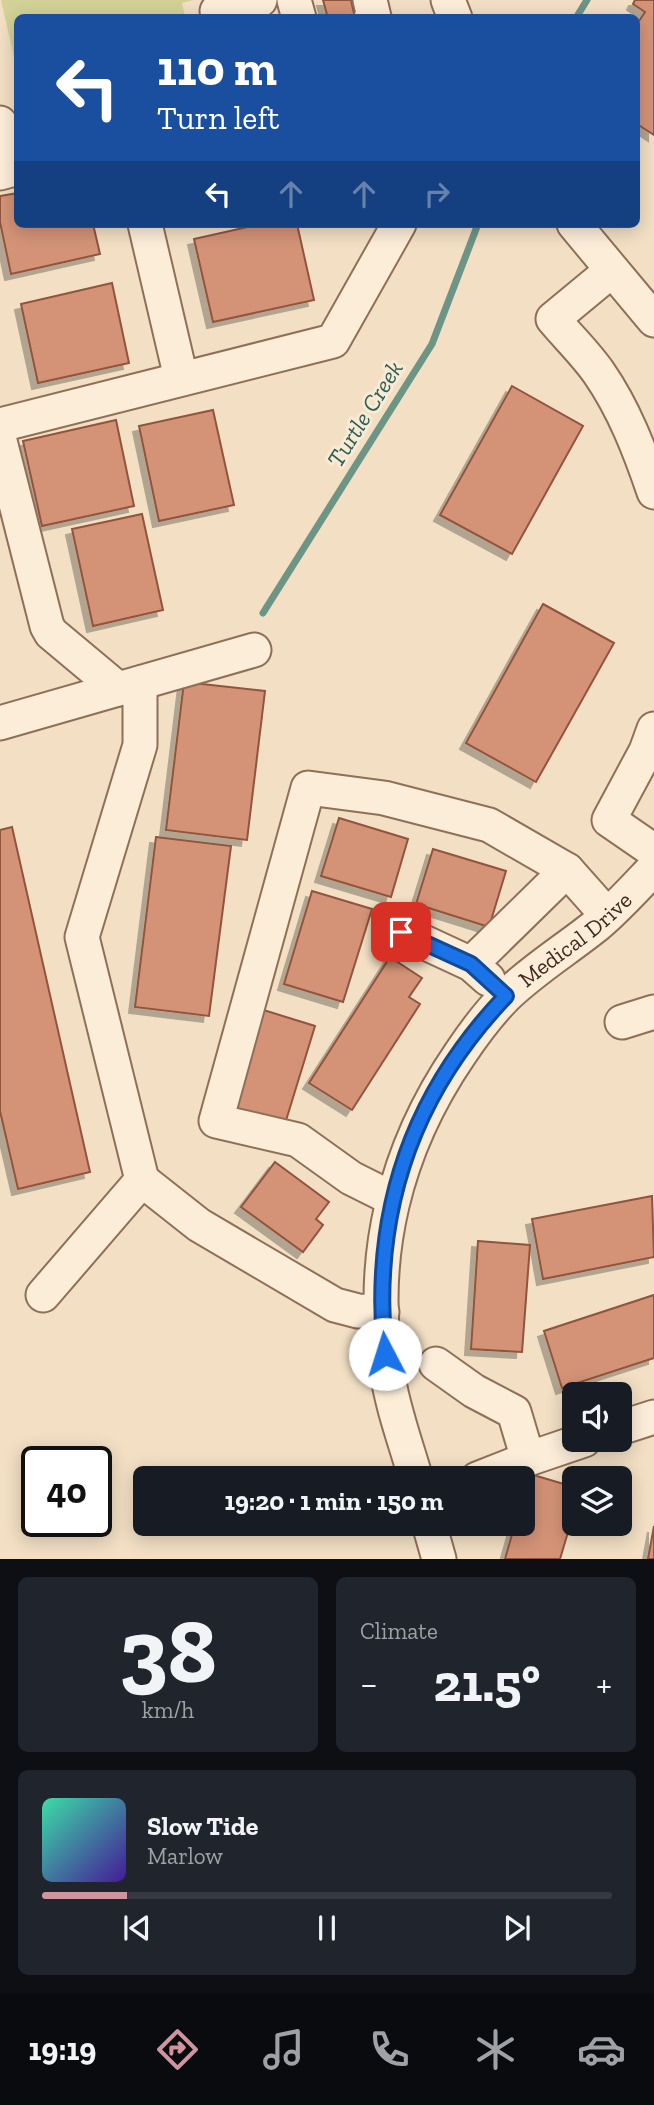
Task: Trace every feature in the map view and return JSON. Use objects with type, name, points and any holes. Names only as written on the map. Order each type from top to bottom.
[{"type":"street","points":[[218,14],[217,11],[260,0]]},
{"type":"street","points":[[146,228],[181,378]]},
{"type":"street","points":[[0,425],[333,341],[397,228]]},
{"type":"street","points":[[577,228],[654,320]]},
{"type":"street","points":[[611,271],[553,319],[598,371],[617,401],[654,492]]},
{"type":"street","points":[[0,440],[47,626],[51,633],[129,687],[140,745],[82,937],[142,1180],[199,1225],[335,1305],[358,1311],[382,1312]]},
{"type":"street","points":[[0,723],[254,650]]},
{"type":"street","points":[[654,729],[646,751],[609,820],[654,851]]},
{"type":"street","points":[[393,1199],[351,1178],[298,1140],[216,1121],[308,788],[384,798],[489,825],[567,870],[607,915]]},
{"type":"street","name":"Medical Drive","points":[[412,1466],[387,1373],[382,1312],[383,1250],[401,1169],[421,1119],[440,1083],[483,1020],[539,967],[607,915],[654,868]]},
{"type":"street","points":[[471,964],[567,870]]},
{"type":"street","points":[[401,932],[471,964],[506,996]]},
{"type":"street","points":[[622,1022],[654,1012]]},
{"type":"street","points":[[43,1295],[142,1180]]},
{"type":"street","points":[[436,1364],[474,1391],[514,1412],[528,1459]]},
{"type":"street","points":[[632,1424],[654,1417]]},
{"type":"street","points":[[510,1466],[562,1447]]},
{"type":"street","points":[[432,1536],[439,1559]]},
{"type":"green space","points":[[1,0],[194,0],[182,3],[184,14],[14,14],[14,57]]},
{"type":"building","points":[[323,0],[351,0],[354,14],[327,14]]},
{"type":"building","points":[[635,0],[654,0],[654,135],[640,126],[640,20],[645,12],[633,4]]},
{"type":"building","points":[[14,194],[14,228],[94,228],[100,254],[11,274],[0,222],[0,196]]},
{"type":"building","points":[[243,228],[298,228],[314,300],[213,322],[194,239]]},
{"type":"building","points":[[112,283],[129,363],[38,383],[21,304]]},
{"type":"building","points":[[512,386],[583,426],[512,554],[440,515]]},
{"type":"building","points":[[213,410],[234,505],[159,521],[139,426]]},
{"type":"building","points":[[116,420],[134,506],[42,526],[23,441]]},
{"type":"building","points":[[142,514],[163,610],[93,626],[72,529]]},
{"type":"building","points":[[543,604],[614,643],[536,782],[466,743]]},
{"type":"building","points":[[184,682],[265,691],[247,840],[166,830]]},
{"type":"building","points":[[339,818],[408,839],[391,897],[321,876]]},
{"type":"building","points":[[12,827],[90,1172],[18,1189],[0,1111],[0,830]]},
{"type":"building","points":[[156,837],[231,846],[209,1016],[135,1007]]},
{"type":"building","points":[[433,849],[506,871],[489,927],[416,904]]},
{"type":"building","points":[[312,891],[372,909],[343,1002],[284,984]]},
{"type":"building","points":[[390,957],[422,978],[409,997],[420,1004],[352,1110],[309,1083]]},
{"type":"building","points":[[257,1008],[315,1026],[284,1127],[226,1109]]},
{"type":"building","points":[[275,1162],[329,1202],[316,1219],[323,1225],[303,1252],[241,1207]]},
{"type":"building","points":[[652,1196],[654,1257],[543,1279],[532,1219]]},
{"type":"building","points":[[478,1241],[530,1245],[522,1352],[471,1349]]},
{"type":"building","points":[[654,1295],[654,1358],[580,1382],[562,1382],[562,1388],[544,1331]]},
{"type":"building","points":[[535,1475],[562,1483],[562,1536],[567,1536],[560,1559],[505,1559],[512,1536],[535,1536]]},
{"type":"building","points":[[654,1526],[654,1559],[648,1559]]},
{"type":"waterway","name":"Turtle Creek","points":[[578,14],[587,0]]},
{"type":"waterway","name":"Turtle Creek","points":[[263,613],[432,344],[476,228]]},
{"type":"route","points":[[385,1354],[381,1294],[383,1250],[401,1169],[421,1119],[440,1083],[483,1020],[506,996],[471,964],[401,932]]}]
